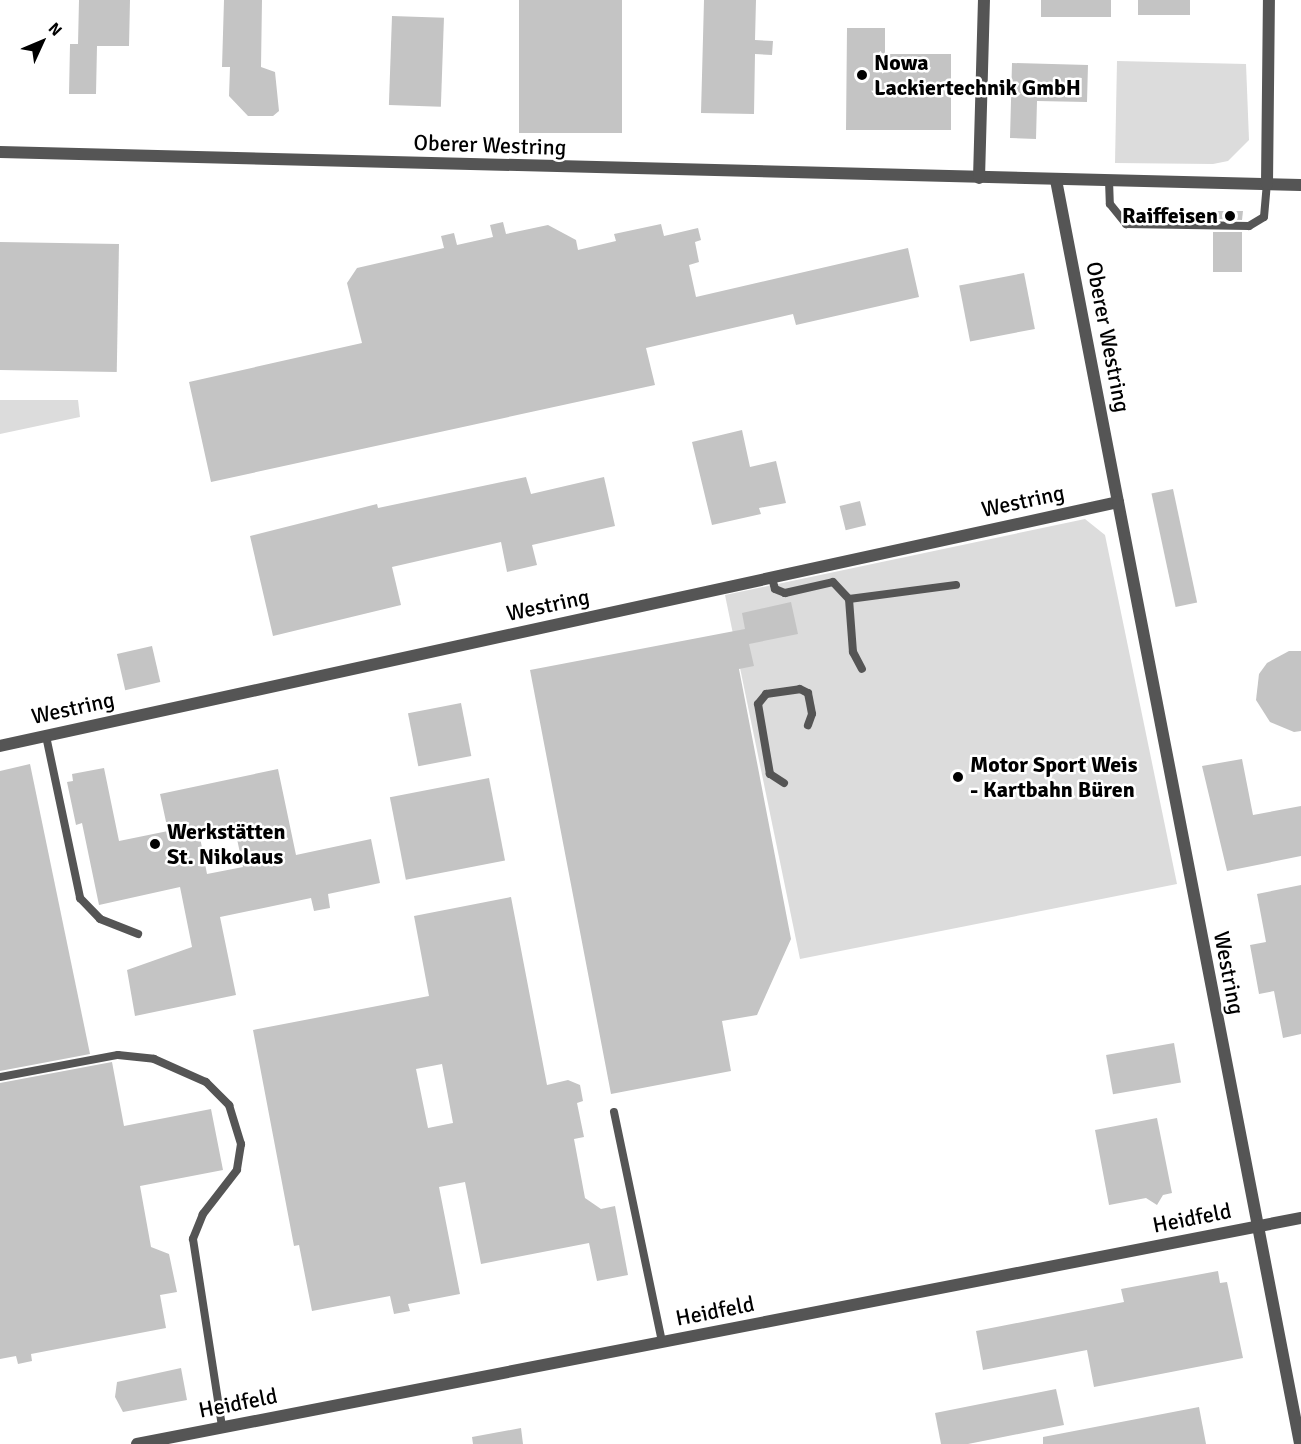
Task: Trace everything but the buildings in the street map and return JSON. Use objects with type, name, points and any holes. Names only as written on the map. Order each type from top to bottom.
[{"type":"street","points":[[979,178],[984,0]]},
{"type":"street","points":[[1267,184],[1269,0]]},
{"type":"street","name":"Oberer Westring","points":[[0,152],[1301,185]]},
{"type":"street","name":"Oberer Westring","points":[[1056,180],[1118,502]]},
{"type":"street","name":"Westring","points":[[0,746],[1118,502],[1300,1442]]},
{"type":"street","name":"Heidfeld","points":[[137,1444],[1301,1218]]},
{"type":"lane","points":[[1109,180],[1110,204],[1126,224],[1249,226],[1264,217],[1267,184]]},
{"type":"lane","points":[[772,578],[775,589],[785,593],[832,582],[849,599],[853,652],[862,669]]},
{"type":"lane","points":[[849,599],[956,585]]},
{"type":"lane","points":[[784,783],[770,774],[758,704],[766,694],[800,689],[808,693],[812,714],[808,725]]},
{"type":"lane","points":[[46,736],[80,898],[100,919],[138,934]]},
{"type":"lane","points":[[0,1077],[118,1055],[154,1059],[206,1082],[229,1106],[241,1144],[237,1170],[203,1214],[193,1239],[222,1428]]},
{"type":"lane","points":[[614,1112],[662,1342]]},
{"type":"shaded area","points":[[1117,61],[1246,64],[1249,140],[1228,161],[1213,164],[1115,163]]},
{"type":"shaded area","points":[[0,400],[78,400],[80,417],[0,434]]},
{"type":"shaded area","name":"Motor Sport Weis - Kartbahn Büren","points":[[1085,519],[1105,535],[1177,884],[800,959],[725,595]]},
{"type":"place","name":"Nowa Lackiertechnik GmbH","points":[[862,75]]},
{"type":"place","name":"Raiffeisen","points":[[1230,216]]},
{"type":"place","name":"Motor Sport Weis - Kartbahn Büren","points":[[958,777]]},
{"type":"place","name":"Werkstätten St. Nikolaus","points":[[155,844]]}]
